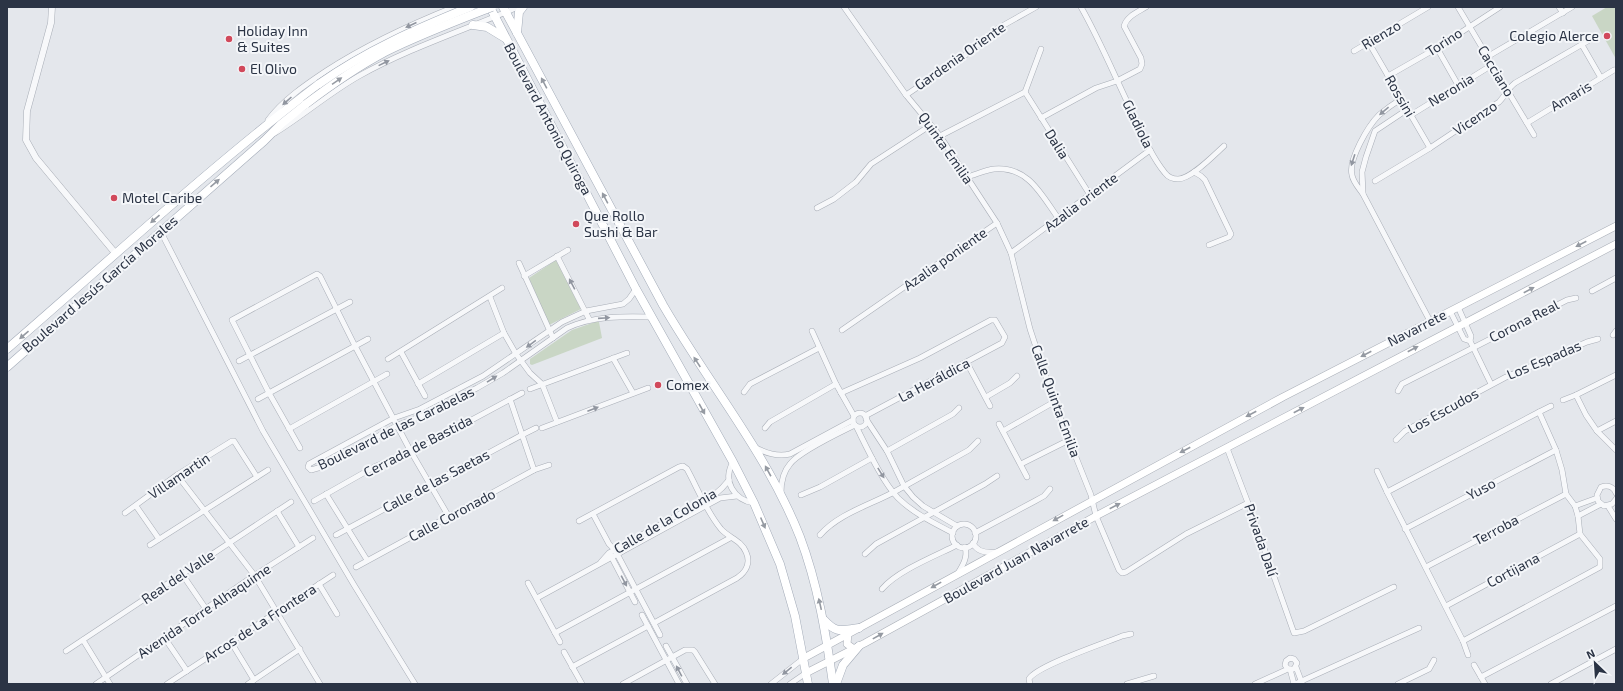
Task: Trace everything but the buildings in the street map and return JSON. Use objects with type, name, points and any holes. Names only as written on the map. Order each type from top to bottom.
[{"type":"main road","name":"Boulevard Jesús García Morales","points":[[7,349],[172,204],[319,84],[339,70],[388,42],[470,7]]},
{"type":"main road","name":"Boulevard Jesús García Morales","points":[[7,367],[264,141],[281,124],[306,104],[344,76],[384,53],[414,38],[491,7]]},
{"type":"main road","name":"Boulevard Antonio Quiroga","points":[[491,7],[636,289],[733,462],[754,503],[780,564],[795,616],[808,684]]},
{"type":"main road","points":[[517,33],[519,12],[523,7]]},
{"type":"main road","name":"Boulevard Antonio Quiroga","points":[[504,10],[640,262]]},
{"type":"main road","points":[[473,25],[487,27],[506,38]]},
{"type":"main road","name":"Navarrete","points":[[1219,431],[1450,310],[1616,226]]},
{"type":"main road","points":[[609,236],[618,233],[620,234],[631,253],[640,262],[685,343],[754,446],[780,494],[800,537],[817,589],[824,620],[833,684]]},
{"type":"main road","name":"Navarrete","points":[[1227,448],[1616,244]]},
{"type":"main road","name":"Boulevard Juan Navarrete","points":[[804,658],[1219,431]]},
{"type":"main road","name":"Boulevard Juan Navarrete","points":[[806,673],[1096,516],[1227,448]]},
{"type":"main road","points":[[824,620],[834,629],[839,631],[859,628]]},
{"type":"main road","points":[[836,684],[843,665],[856,647],[847,644],[848,634]]},
{"type":"street","points":[[52,7],[51,23],[27,111],[26,140],[36,158],[116,254]]},
{"type":"street","points":[[260,131],[271,117],[300,89],[341,62],[388,36],[454,7]]},
{"type":"street","points":[[264,141],[358,77],[404,53],[495,17],[504,10],[518,7]]},
{"type":"street","name":"Quinta Emilia","points":[[844,7],[906,95],[940,136],[996,223],[1011,253],[1023,302]]},
{"type":"street","name":"Gardenia Oriente","points":[[906,95],[967,54],[995,30],[1036,7]]},
{"type":"street","name":"Gladiola","points":[[1082,7],[1103,48],[1150,150],[1166,174],[1171,178],[1187,178],[1224,146]]},
{"type":"street","points":[[1041,118],[1096,88],[1117,81],[1140,69],[1142,64],[1141,58],[1124,26],[1125,22],[1131,16],[1146,7]]},
{"type":"street","name":"Rienzo","points":[[1354,51],[1428,7]]},
{"type":"street","name":"Cacciano","points":[[1458,7],[1534,135]]},
{"type":"street","name":"Torino","points":[[1388,76],[1436,48],[1500,7]]},
{"type":"street","points":[[1560,7],[1563,12]]},
{"type":"street","points":[[1487,57],[1572,7]]},
{"type":"street","points":[[447,10],[452,12],[458,22],[458,28],[454,32]]},
{"type":"street","name":"Vicenzo","points":[[1375,181],[1430,148],[1499,102],[1506,96],[1508,91],[1515,83],[1593,38]]},
{"type":"street","name":"Rossini","points":[[1369,43],[1430,148]]},
{"type":"street","points":[[1582,45],[1602,78]]},
{"type":"street","points":[[1436,48],[1458,85]]},
{"type":"street","points":[[940,136],[1025,92],[1041,49]]},
{"type":"street","name":"Neronia","points":[[1411,115],[1492,65]]},
{"type":"street","name":"Amaris","points":[[1527,123],[1614,70]]},
{"type":"street","name":"Dalia","points":[[1025,92],[1090,195]]},
{"type":"street","points":[[1401,99],[1378,116],[1369,127],[1352,162],[1351,174],[1430,321]]},
{"type":"street","points":[[1363,194],[1362,172],[1375,131],[1408,109]]},
{"type":"street","points":[[817,208],[845,191],[856,182],[872,164],[931,125]]},
{"type":"street","points":[[1369,127],[1375,131]]},
{"type":"street","name":"Azalia oriente","points":[[1011,253],[1150,150]]},
{"type":"street","points":[[967,177],[993,169],[1008,169],[1021,174],[1031,181],[1058,218]]},
{"type":"street","points":[[1194,172],[1205,180],[1231,234],[1229,237],[1209,245]]},
{"type":"street","name":"Azalia poniente","points":[[842,330],[996,223]]},
{"type":"street","points":[[161,232],[264,431],[354,585],[415,684]]},
{"type":"street","points":[[524,276],[568,250]]},
{"type":"street","points":[[557,256],[586,311],[589,320]]},
{"type":"street","points":[[518,263],[553,338]]},
{"type":"street","points":[[300,448],[269,393],[232,320],[314,274],[320,276],[373,381],[398,425],[410,450],[449,517]]},
{"type":"street","points":[[1592,291],[1616,278]]},
{"type":"street","points":[[388,359],[490,297],[502,288]]},
{"type":"street","name":"Boulevard de las Carabelas","points":[[636,289],[629,299],[623,304],[586,311],[562,322],[548,330],[483,376],[420,409],[394,418],[309,464],[308,467],[311,470],[325,466],[398,425],[424,415],[477,388],[520,361],[567,328],[589,320],[631,316],[651,317]]},
{"type":"street","points":[[490,297],[504,333],[520,361],[542,384],[557,422],[648,388]]},
{"type":"street","name":"Corona Real","points":[[1398,391],[1402,384],[1472,347],[1567,300],[1576,298]]},
{"type":"street","points":[[239,361],[251,356],[350,302]]},
{"type":"street","name":"Calle Quinta Emilia","points":[[1023,302],[1054,402],[1092,500],[1096,516],[1122,573],[1126,572],[1186,534],[1248,503]]},
{"type":"street","points":[[1458,307],[1471,336],[1470,341],[1472,347],[1491,384]]},
{"type":"street","points":[[1450,310],[1464,339],[1470,341]]},
{"type":"street","name":"La Heráldica","points":[[841,393],[920,358],[991,320],[995,320],[1004,337],[1002,342],[967,363],[866,418],[865,424],[862,426],[854,422]]},
{"type":"street","points":[[812,331],[872,458],[893,492],[925,517],[953,533]]},
{"type":"street","points":[[418,384],[504,333]]},
{"type":"street","points":[[258,399],[368,339]]},
{"type":"street","name":"Los Espadas","points":[[1491,384],[1588,342],[1598,340]]},
{"type":"street","points":[[744,392],[750,384],[819,348]]},
{"type":"street","points":[[400,352],[425,396]]},
{"type":"street","points":[[530,389],[627,353]]},
{"type":"street","points":[[613,358],[633,394]]},
{"type":"street","points":[[967,363],[990,406]]},
{"type":"street","points":[[289,429],[387,374]]},
{"type":"street","points":[[1563,400],[1576,395],[1616,374]]},
{"type":"street","points":[[986,397],[1010,383],[1017,376]]},
{"type":"street","points":[[765,428],[770,422],[836,384]]},
{"type":"street","name":"Los Escudos","points":[[1396,440],[1405,431],[1491,384]]},
{"type":"street","name":"Cerrada de Bastida","points":[[314,501],[522,393]]},
{"type":"street","points":[[1576,395],[1586,415],[1597,431],[1616,450]]},
{"type":"street","points":[[510,399],[534,470]]},
{"type":"street","points":[[1003,431],[1054,402]]},
{"type":"street","points":[[1387,492],[1551,406]]},
{"type":"street","points":[[887,451],[953,414],[960,408]]},
{"type":"street","points":[[1463,641],[1600,567],[1600,559],[1580,534],[1577,505],[1566,494],[1562,470],[1556,450],[1539,412]]},
{"type":"street","points":[[780,494],[783,477],[791,463],[854,422],[858,413],[866,418],[887,451],[904,486],[916,501],[933,513],[957,526]]},
{"type":"street","points":[[1597,431],[1616,421]]},
{"type":"street","name":"Calle de las Saetas","points":[[336,535],[522,435],[557,422]]},
{"type":"street","points":[[754,446],[773,454],[786,455],[854,422]]},
{"type":"street","points":[[999,424],[1027,477]]},
{"type":"street","points":[[1021,464],[1069,440]]},
{"type":"street","name":"Villamartin","points":[[125,513],[177,475],[232,441],[234,441],[257,477]]},
{"type":"street","points":[[820,535],[830,525],[840,519],[969,450],[978,441]]},
{"type":"street","name":"Privada Dalí","points":[[1227,448],[1294,633],[1304,631],[1394,587]]},
{"type":"street","name":"Yuso","points":[[1405,529],[1556,450]]},
{"type":"street","points":[[786,455],[791,463]]},
{"type":"street","points":[[801,495],[820,487],[872,458]]},
{"type":"street","name":"Calle de la Colonia","points":[[733,462],[729,470],[731,488],[742,500],[754,503]]},
{"type":"street","name":"Calle Coronado","points":[[356,567],[534,470],[549,465]]},
{"type":"street","points":[[579,521],[681,466],[687,469],[706,507],[720,529],[730,538],[741,544],[747,553],[748,562],[743,574],[654,623]]},
{"type":"street","points":[[150,545],[268,470]]},
{"type":"street","points":[[1377,471],[1405,529],[1446,606],[1468,655]]},
{"type":"street","points":[[177,475],[255,576],[320,684]]},
{"type":"street","points":[[865,554],[876,544],[986,484],[997,476]]},
{"type":"street","name":"Calle de la Colonia","points":[[537,598],[600,563],[612,558],[616,552],[718,492],[729,480]]},
{"type":"street","points":[[1616,492],[1614,487],[1607,486],[1601,487],[1597,492],[1597,498],[1601,504],[1608,506],[1616,519]]},
{"type":"street","points":[[975,533],[1044,496],[1050,488]]},
{"type":"street","points":[[326,494],[367,560]]},
{"type":"street","name":"Terroba","points":[[1426,567],[1566,494]]},
{"type":"street","name":"Calle de la Colonia","points":[[600,563],[609,553],[616,552],[724,497],[737,496]]},
{"type":"street","points":[[1577,505],[1597,498]]},
{"type":"street","points":[[1608,506],[1616,501]]},
{"type":"street","name":"Real del Valle","points":[[66,652],[291,502]]},
{"type":"street","points":[[1578,516],[1601,504]]},
{"type":"street","points":[[136,506],[159,539]]},
{"type":"street","points":[[277,511],[300,547]]},
{"type":"street","points":[[593,514],[609,544],[616,552],[660,635]]},
{"type":"street","points":[[964,524],[968,525],[974,530],[975,533],[976,537],[972,544],[965,547],[957,545],[953,540],[953,533],[957,526],[964,524]]},
{"type":"street","name":"Cortijana","points":[[1446,606],[1580,534]]},
{"type":"street","name":"Avenida Torre Alhaquime","points":[[96,684],[313,538]]},
{"type":"street","points":[[556,633],[730,538]]},
{"type":"street","points":[[609,544],[609,553],[635,602]]},
{"type":"street","points":[[972,544],[975,548],[983,552],[998,552]]},
{"type":"street","points":[[882,589],[891,580],[901,574],[957,545]]},
{"type":"street","points":[[958,574],[965,561],[965,547]]},
{"type":"street","points":[[182,574],[206,609]]},
{"type":"street","name":"Arcos de La Frontera","points":[[187,671],[333,575]]},
{"type":"street","points":[[528,583],[560,642]]},
{"type":"street","points":[[319,584],[337,614]]},
{"type":"street","points":[[1482,677],[1616,606]]},
{"type":"street","points":[[642,615],[679,684]]},
{"type":"street","points":[[572,667],[648,626]]},
{"type":"street","points":[[1301,682],[1296,667],[1296,660],[1290,658],[1285,663],[1295,684],[1301,682],[1419,628]]},
{"type":"street","points":[[1030,681],[1033,674],[1053,663],[1122,636],[1131,634]]},
{"type":"street","points":[[164,638],[187,671],[168,684]]},
{"type":"street","points":[[83,640],[110,684]]},
{"type":"street","points":[[231,642],[254,680]]},
{"type":"street","points":[[666,646],[687,684]]},
{"type":"street","points":[[248,684],[300,649]]},
{"type":"street","points":[[1551,684],[1616,649]]},
{"type":"street","points":[[623,684],[685,650],[692,650],[715,684]]},
{"type":"street","points":[[564,652],[582,684]]},
{"type":"street","points":[[771,684],[804,658]]},
{"type":"street","points":[[1398,684],[1429,669],[1434,660]]},
{"type":"street","points":[[1474,665],[1485,684]]},
{"type":"street","points":[[1255,684],[1296,667]]},
{"type":"street","points":[[790,684],[806,673]]},
{"type":"street","points":[[1127,684],[1154,676]]},
{"type":"green space","name":"Colegio Alerce","points":[[1607,7],[1616,7],[1616,59],[1592,16]]},
{"type":"green space","points":[[556,260],[581,309],[549,325],[529,278]]},
{"type":"green space","points":[[599,322],[602,338],[532,365],[530,364],[530,359],[572,330]]},
{"type":"place","name":"Colegio Alerce","points":[[1607,36]]},
{"type":"place","name":"Holiday Inn & Suites","points":[[229,39]]},
{"type":"place","name":"El Olivo","points":[[242,69]]},
{"type":"place","name":"Motel Caribe","points":[[114,198]]},
{"type":"place","name":"Que Rollo Sushi & Bar","points":[[576,224]]},
{"type":"place","name":"Comex","points":[[658,385]]}]
